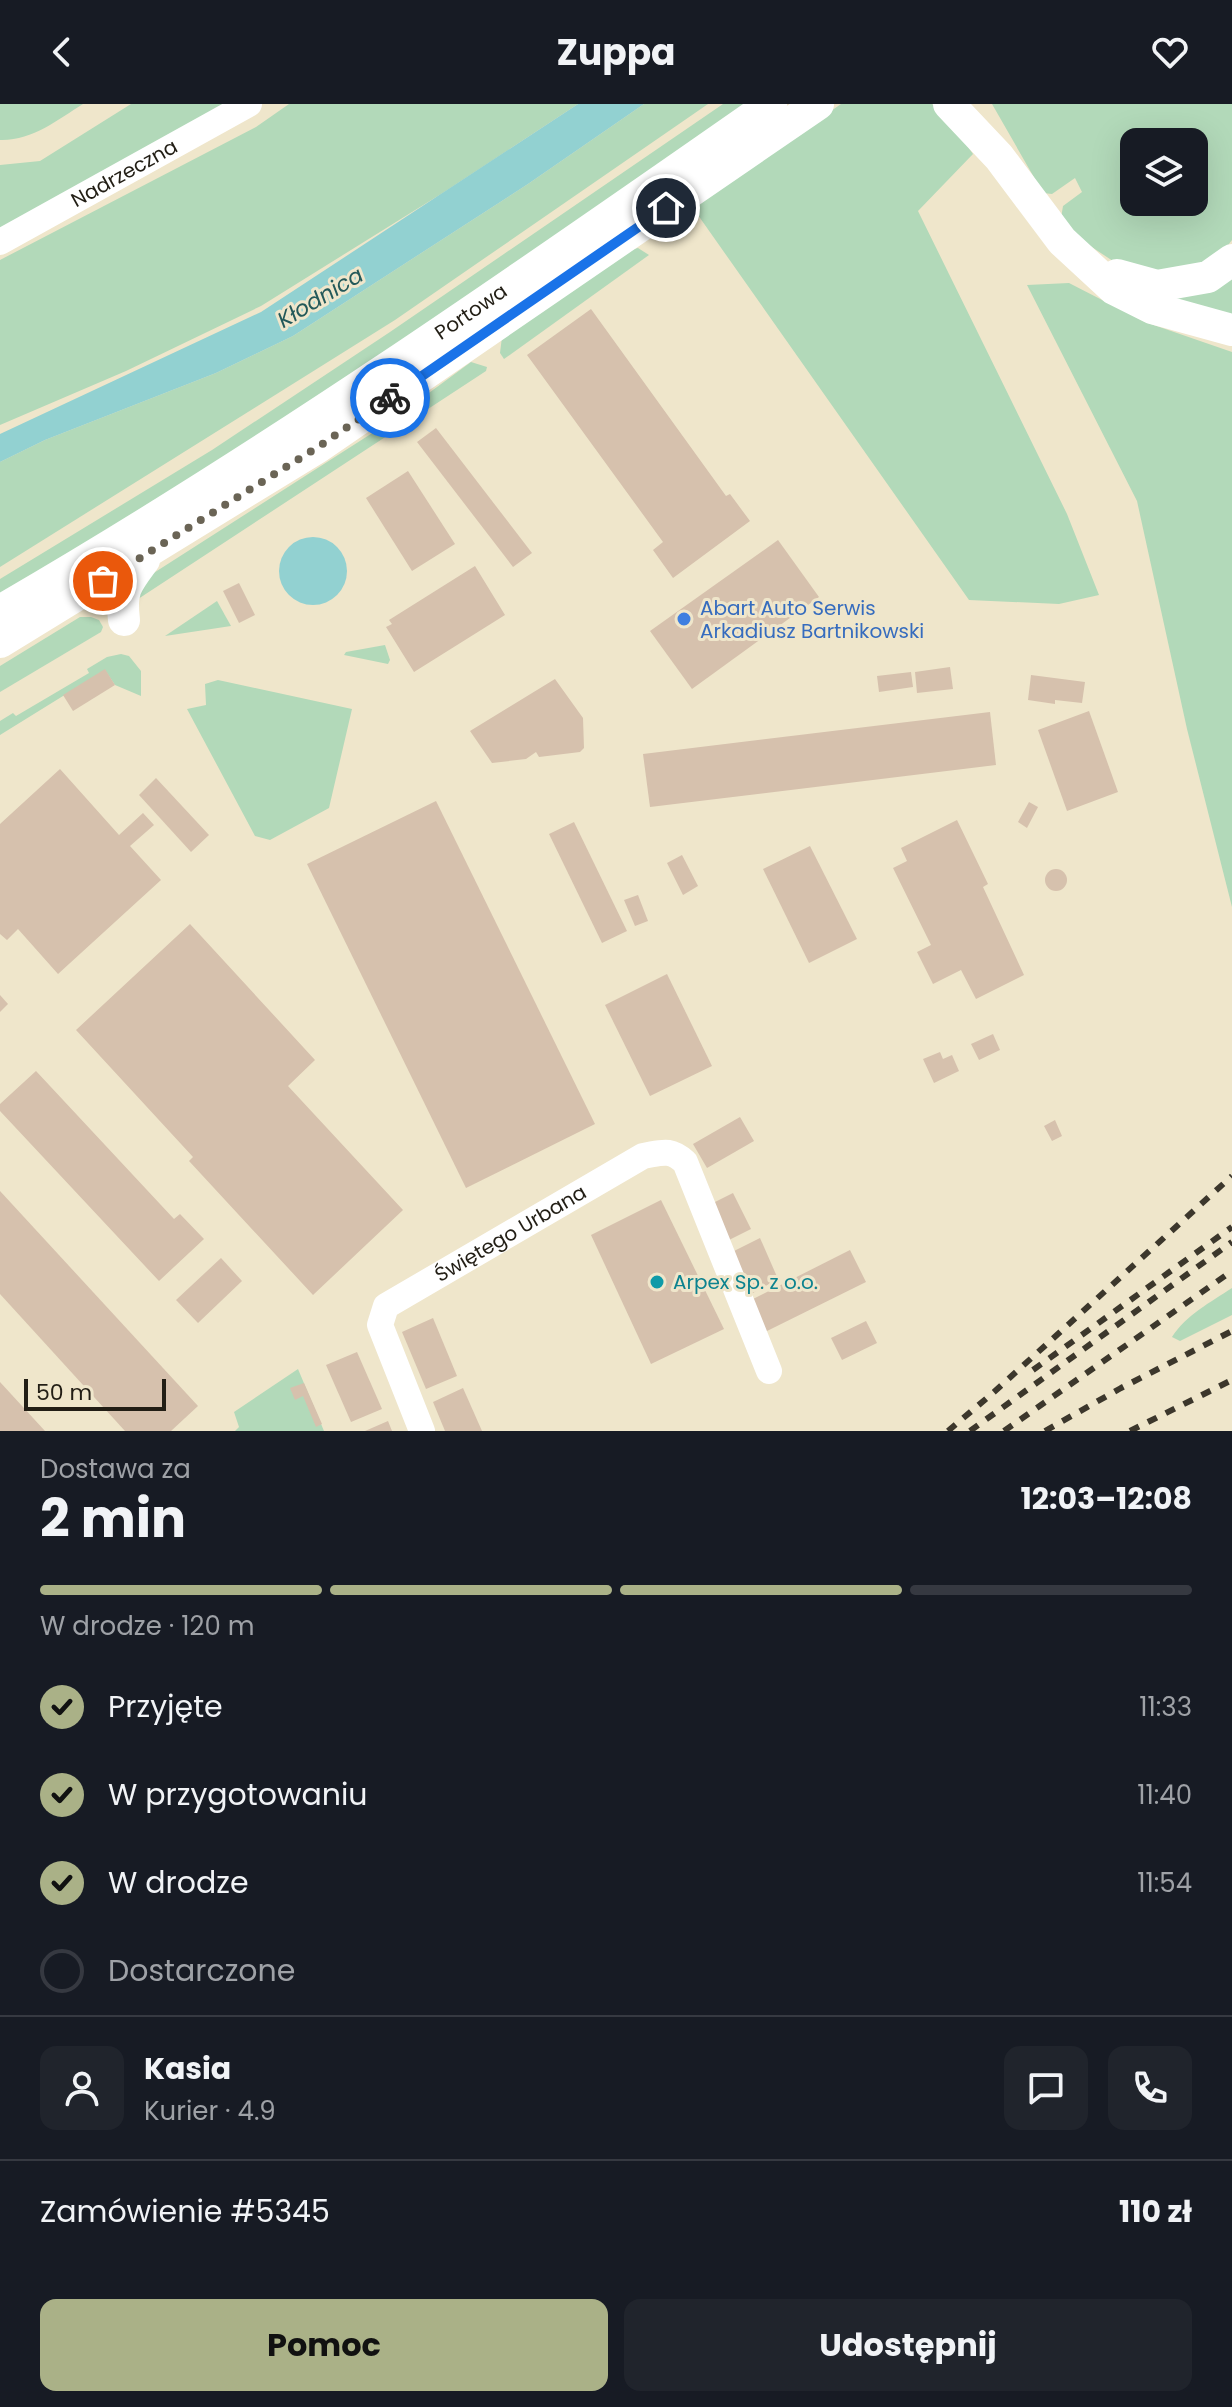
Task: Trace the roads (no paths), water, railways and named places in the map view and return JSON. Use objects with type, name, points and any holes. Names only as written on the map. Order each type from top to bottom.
[{"type":"main road","name":"Portowa","points":[[0,611],[89,559],[305,421],[617,212],[771,104]]},
{"type":"main road","name":"Portowa","points":[[0,642],[318,447],[818,104]]},
{"type":"main road","points":[[949,104],[999,157],[1037,211],[1087,266],[1114,289],[1152,308],[1232,330]]},
{"type":"main road","points":[[977,104],[986,119],[999,157]]},
{"type":"main road","points":[[1087,266],[1157,286],[1208,277],[1232,260]]},
{"type":"main road","points":[[55,611],[94,602],[111,609],[124,620],[121,600],[125,585],[151,551]]},
{"type":"street","name":"Nadrzeczna","points":[[0,242],[249,104]]},
{"type":"street","name":"Świętego Urbana","points":[[422,1431],[380,1325],[386,1306],[643,1156],[665,1152],[675,1153],[685,1162],[769,1371]]},
{"type":"water","name":"Kłodnica","points":[[578,104],[644,104],[528,184],[293,336],[216,373],[45,440],[0,462],[0,434],[261,312]]},
{"type":"water","points":[[313,537],[337,547],[347,571],[337,595],[313,605],[289,595],[279,571],[289,547]]},
{"type":"railway","points":[[948,1431],[1232,1176]]},
{"type":"railway","points":[[1033,1370],[1232,1227]]},
{"type":"railway","points":[[970,1431],[1232,1242]]},
{"type":"railway","points":[[1004,1431],[1232,1271]]},
{"type":"railway","points":[[1045,1431],[1232,1331]]},
{"type":"railway","points":[[1130,1431],[1232,1380]]},
{"type":"place","name":"Abart Auto Serwis Arkadiusz Bartnikowski","points":[[684,619]]},
{"type":"place","name":"Arpex Sp. z o.o.","points":[[657,1282]]}]
